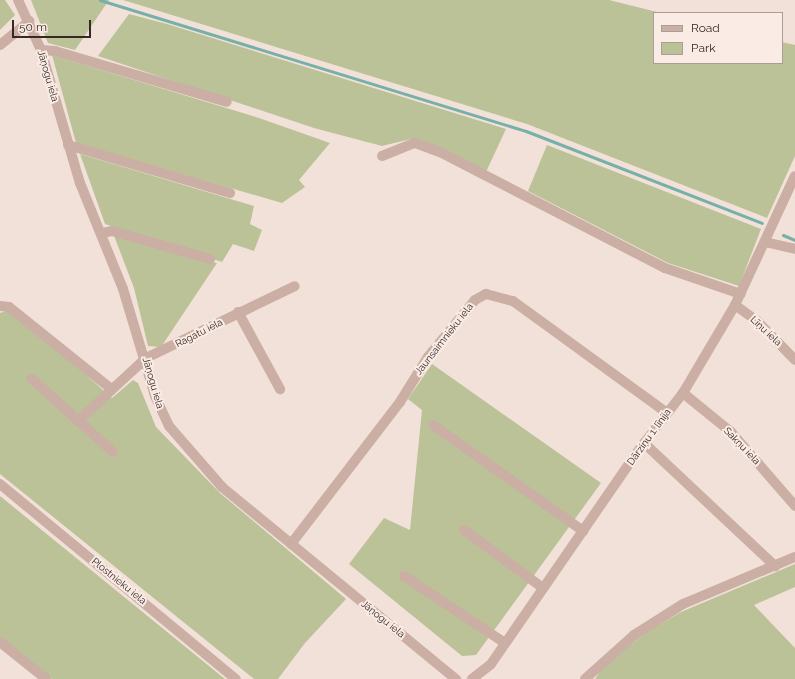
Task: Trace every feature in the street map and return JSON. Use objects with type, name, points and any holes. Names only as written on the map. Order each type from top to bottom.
[{"type":"street","name":"Jāņogu iela","points":[[18,0],[30,22],[41,50],[68,145],[146,358],[160,411],[191,456],[222,487],[457,679],[476,678]]},
{"type":"street","points":[[0,45],[30,22]]},
{"type":"street","points":[[41,50],[55,51],[227,102]]},
{"type":"street","points":[[382,156],[415,143],[440,152],[665,268],[741,294]]},
{"type":"street","points":[[68,145],[230,193]]},
{"type":"street","name":"Dārziņu 1. līnija","points":[[476,678],[505,644],[644,443],[666,412],[682,393],[741,294],[795,176]]},
{"type":"street","points":[[101,233],[112,231],[210,259]]},
{"type":"street","points":[[765,242],[795,249]]},
{"type":"street","name":"Ragatu iela","points":[[78,421],[110,388],[146,358],[196,336],[238,312],[295,286]]},
{"type":"street","name":"Jaunsaimnieku iela","points":[[291,544],[400,402],[428,357],[475,300],[486,294],[513,301],[666,412]]},
{"type":"street","name":"Līņu iela","points":[[735,305],[756,320],[795,360]]},
{"type":"street","points":[[0,306],[9,307],[110,388]]},
{"type":"street","points":[[238,312],[280,389]]},
{"type":"street","points":[[32,379],[113,452]]},
{"type":"street","name":"Sakņu iela","points":[[682,393],[731,432],[795,506]]},
{"type":"street","points":[[432,425],[583,531]]},
{"type":"street","points":[[644,443],[775,566]]},
{"type":"street","name":"Plostnieku iela","points":[[0,484],[236,679]]},
{"type":"street","points":[[464,530],[543,588]]},
{"type":"street","points":[[585,679],[634,635],[683,604],[795,557]]},
{"type":"street","points":[[404,576],[505,644]]},
{"type":"street","points":[[0,642],[46,679]]},
{"type":"green space","points":[[0,0],[5,0],[15,15],[0,30]]},
{"type":"green space","points":[[31,0],[109,0],[75,50],[48,43]]},
{"type":"green space","points":[[123,0],[609,0],[657,12],[653,12],[653,64],[783,64],[783,42],[795,45],[795,156],[767,218],[527,124]]},
{"type":"green space","points":[[129,14],[167,24],[506,129],[486,172],[415,138],[382,146],[314,128],[98,56]]},
{"type":"green space","points":[[52,55],[259,118],[330,143],[299,180],[305,187],[282,203],[76,143]]},
{"type":"green space","points":[[547,145],[761,229],[739,286],[668,263],[528,191]]},
{"type":"green space","points":[[80,154],[254,206],[250,224],[262,230],[254,251],[233,244],[222,262],[105,224]]},
{"type":"green space","points":[[113,233],[217,263],[161,347],[148,346],[134,288]]},
{"type":"green space","points":[[12,309],[112,398],[133,380],[138,383],[156,427],[220,493],[346,599],[305,643],[278,679],[254,679],[0,474],[0,313]]},
{"type":"green space","points":[[432,364],[601,483],[476,655],[462,656],[349,564],[384,518],[410,530],[422,410],[408,399]]},
{"type":"green space","points":[[0,496],[225,679],[52,679],[19,654],[0,638]]},
{"type":"green space","points":[[795,564],[795,587],[754,605],[795,648],[795,679],[595,679],[605,665],[645,633],[681,612]]},
{"type":"waterway","points":[[100,0],[526,131],[762,223]]},
{"type":"waterway","points":[[783,235],[795,240]]}]
